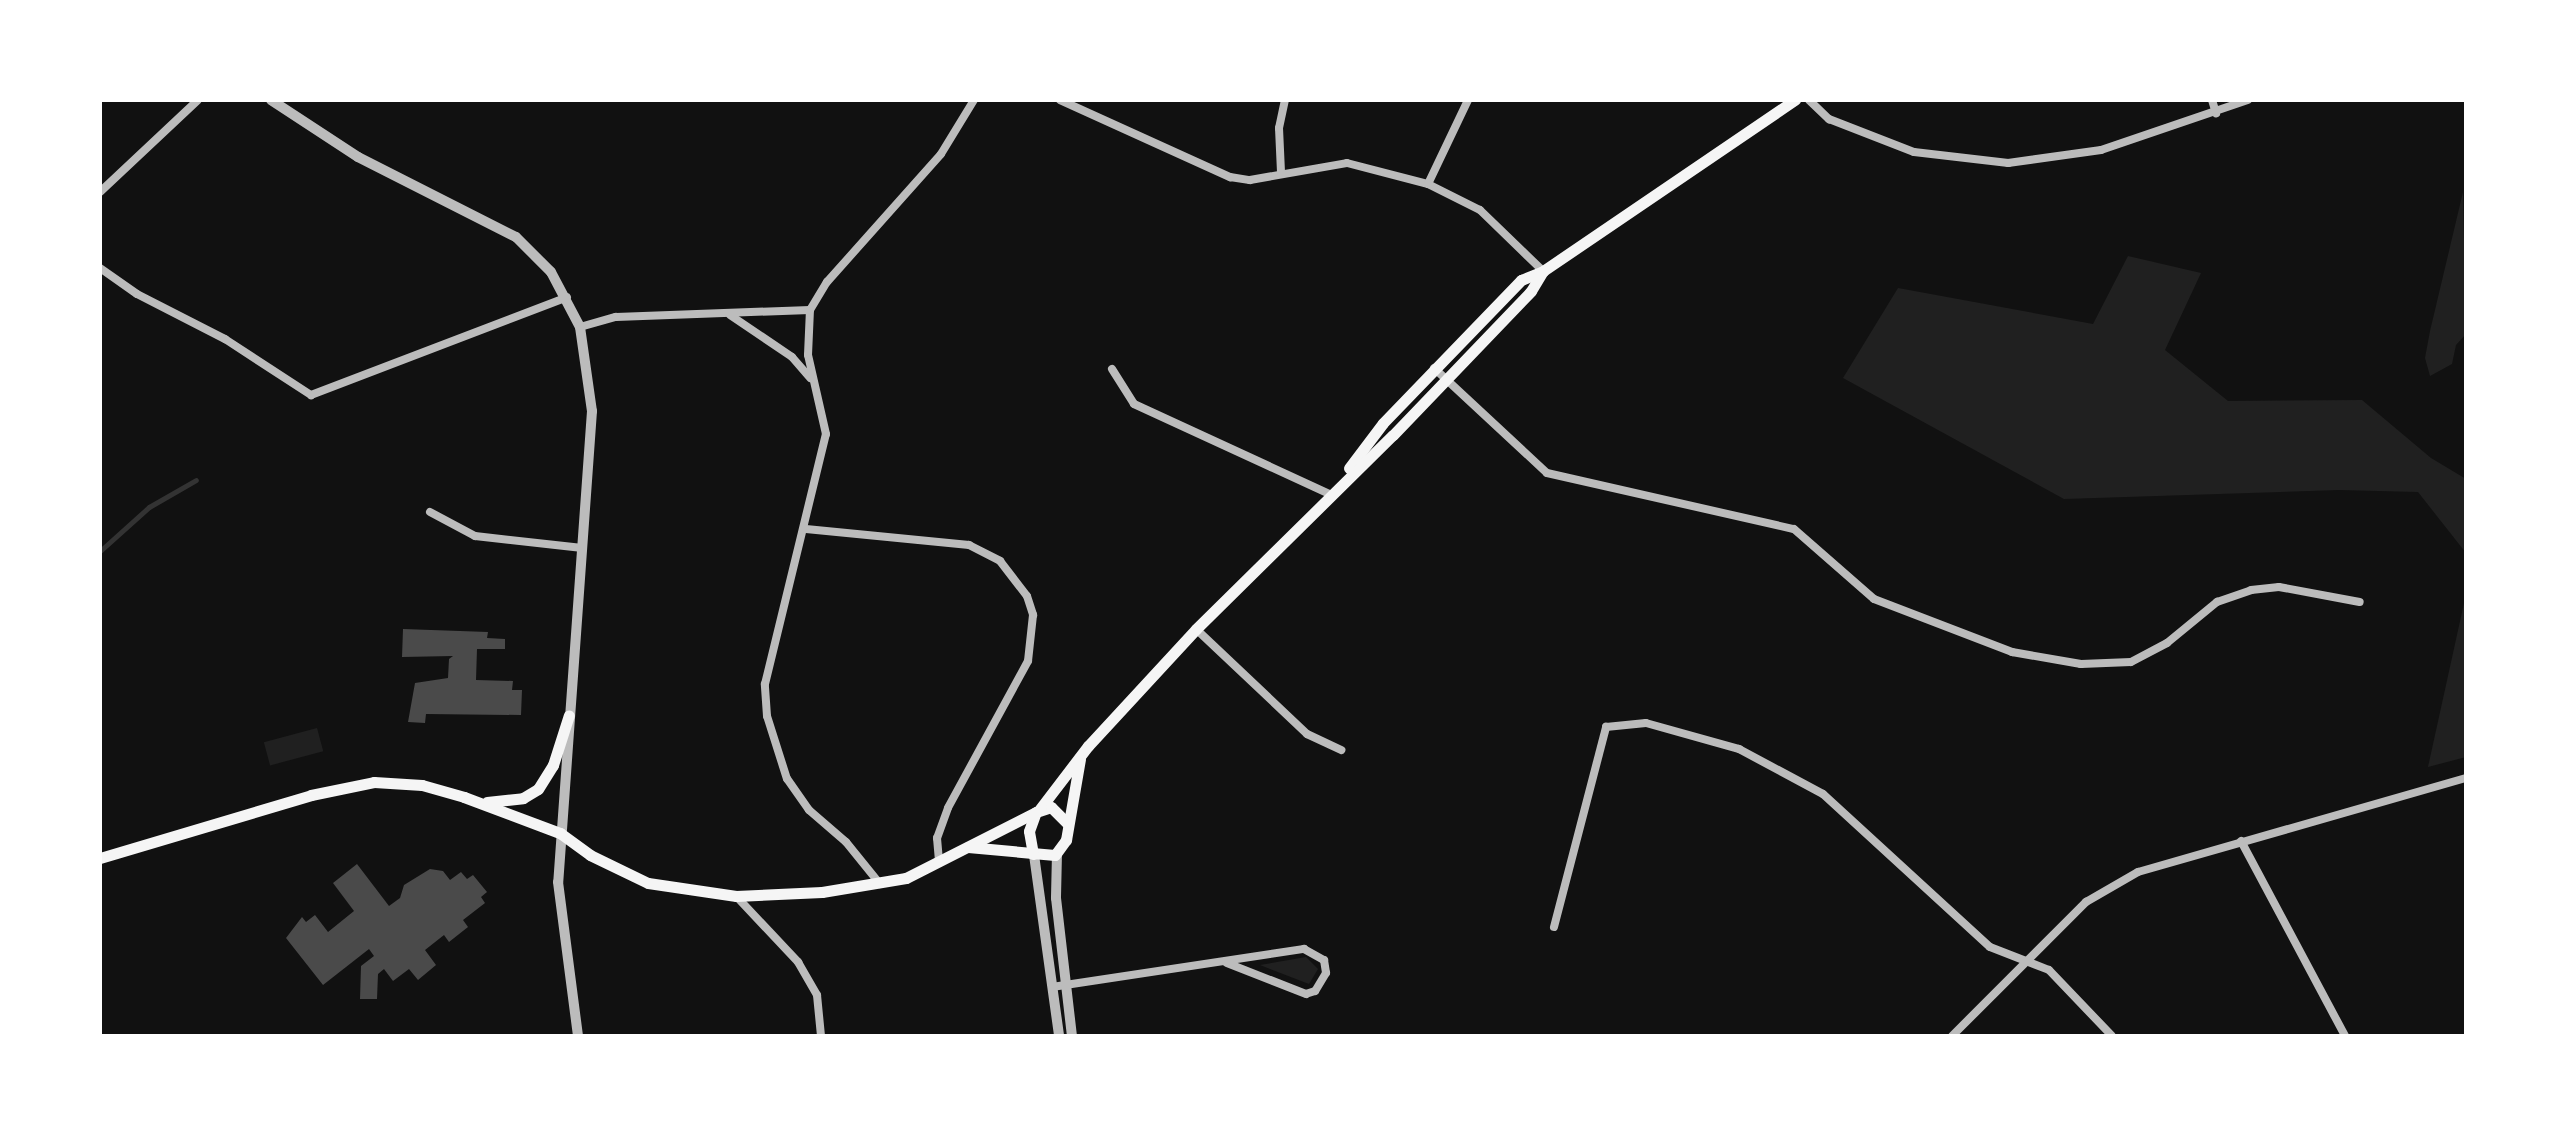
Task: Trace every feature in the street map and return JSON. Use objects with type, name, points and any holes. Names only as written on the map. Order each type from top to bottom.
[{"type":"main road","points":[[1330,494],[1434,368],[1521,280],[1543,271],[1795,100]]},
{"type":"main road","points":[[1033,854],[1029,831],[1038,811],[1080,758],[1196,629],[1531,291],[1543,271]]},
{"type":"main road","points":[[464,797],[505,803],[538,789],[553,765],[569,715]]},
{"type":"main road","points":[[966,846],[1033,854],[1057,853],[1066,840],[1080,758]]},
{"type":"main road","points":[[100,858],[311,795],[374,782],[422,785],[464,797],[560,833],[590,855],[648,883],[736,896],[880,884],[939,863],[966,846],[1038,811],[1058,811],[1067,823]]},
{"type":"street","points":[[100,192],[198,100]]},
{"type":"street","points":[[271,100],[387,173],[493,221],[535,255],[567,297],[580,327],[592,411],[558,882],[578,1036]]},
{"type":"street","points":[[880,884],[846,842],[798,798],[774,748],[767,716],[769,652],[806,529],[826,434],[812,381],[810,310],[827,282],[941,154],[974,100]]},
{"type":"street","points":[[1060,100],[1230,177],[1250,180],[1281,172],[1347,163],[1428,184],[1480,210],[1543,271]]},
{"type":"street","points":[[1281,172],[1279,128],[1285,100]]},
{"type":"street","points":[[1428,184],[1468,100]]},
{"type":"street","points":[[1809,100],[1829,119],[1914,152],[1967,162],[2008,163],[2101,150],[2248,100]]},
{"type":"street","points":[[2212,100],[2216,113]]},
{"type":"street","points":[[100,268],[137,294],[225,339],[311,395],[567,297]]},
{"type":"street","points":[[580,327],[616,317],[810,310]]},
{"type":"street","points":[[729,315],[792,357],[812,381]]},
{"type":"street","points":[[1434,368],[1547,473],[1794,529],[1874,599],[2012,652],[2081,664],[2131,662],[2167,643],[2217,602],[2251,590],[2279,587],[2360,602]]},
{"type":"street","points":[[1112,369],[1134,404],[1330,494]]},
{"type":"street","points":[[430,512],[475,536],[582,548]]},
{"type":"street","points":[[806,529],[969,545],[1000,561],[1027,596],[1033,615],[1028,661],[948,808],[937,838],[939,863]]},
{"type":"street","points":[[1196,629],[1307,734],[1341,750]]},
{"type":"street","points":[[1554,927],[1606,727],[1646,723],[1711,739],[1787,771],[1842,811],[1990,947],[2029,961],[2074,992],[2112,1036]]},
{"type":"street","points":[[1952,1036],[2086,902],[2108,889],[2178,857],[2466,778]]},
{"type":"street","points":[[2241,841],[2345,1036]]},
{"type":"street","points":[[1057,853],[1056,898],[1072,1036]]},
{"type":"street","points":[[1033,854],[1059,1036]]},
{"type":"street","points":[[736,896],[798,962],[817,995],[821,1036]]},
{"type":"street","points":[[1052,987],[1310,949],[1324,960],[1326,973],[1315,991],[1306,994],[1227,963]]},
{"type":"shaded area","points":[[2463,192],[2466,334],[2456,345],[2452,364],[2430,376],[2425,358]]},
{"type":"shaded area","points":[[2128,256],[2201,273],[2165,350],[2228,401],[2362,400],[2431,458],[2466,479],[2466,553],[2418,492],[2339,490],[2064,499],[1843,378],[1898,288],[2093,324]]},
{"type":"shaded area","points":[[2466,594],[2466,757],[2428,767]]},
{"type":"shaded area","points":[[317,728],[323,751],[270,765],[264,742]]},
{"type":"shaded area","points":[[1306,957],[1318,969],[1309,984],[1260,965]]},
{"type":"building","points":[[403,629],[488,632],[487,638],[505,639],[505,649],[477,649],[476,680],[513,681],[512,690],[522,690],[521,715],[426,714],[425,723],[408,722],[415,683],[448,678],[449,659],[453,656],[402,657]]},
{"type":"building","points":[[357,864],[389,906],[400,898],[404,885],[430,869],[443,871],[450,880],[461,872],[467,879],[473,875],[487,892],[481,897],[485,903],[463,920],[468,927],[449,942],[444,935],[425,950],[436,965],[418,980],[409,969],[393,981],[384,969],[378,974],[377,999],[360,999],[361,966],[374,956],[369,949],[323,985],[286,938],[302,917],[306,922],[315,915],[328,932],[354,911],[333,883]]},
{"type":"waterway","points":[[100,551],[149,507],[196,480]]}]
